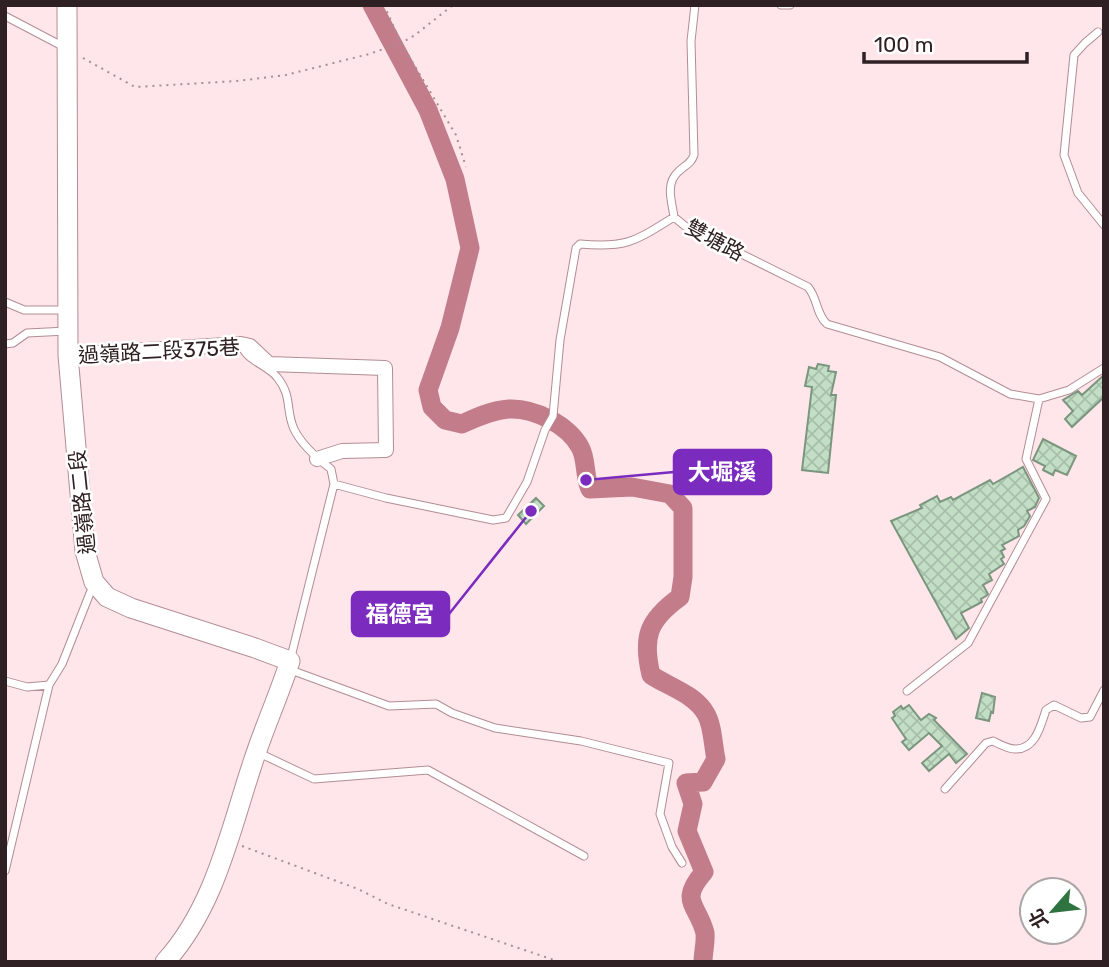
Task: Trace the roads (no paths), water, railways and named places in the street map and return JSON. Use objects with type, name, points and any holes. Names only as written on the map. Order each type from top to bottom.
[{"type":"street","name":"過嶺路二段","points":[[67,5],[68,355],[85,551],[94,582],[107,597],[131,608],[255,648],[289,665]]},
{"type":"street","name":"過嶺路二段375巷","points":[[68,355],[241,344],[250,346],[269,364],[385,368],[386,450],[342,451],[317,459]]},
{"type":"street","points":[[165,962],[176,950],[212,886],[256,752],[289,665]]},
{"type":"lane","points":[[674,217],[670,184],[675,174],[691,162],[694,155],[691,41],[695,5]]},
{"type":"lane","points":[[781,5],[790,5]]},
{"type":"lane","points":[[5,16],[67,48]]},
{"type":"lane","points":[[1098,32],[1074,55],[1064,155],[1078,193],[1104,225]]},
{"type":"lane","name":"雙塘路","points":[[334,484],[386,498],[500,520],[506,518],[522,494],[545,430],[553,416],[560,340],[576,248],[580,244],[610,247],[632,241],[674,217],[685,226],[807,287],[816,299],[819,314],[827,324],[940,357],[1010,394],[1039,400]]},
{"type":"lane","points":[[5,302],[24,310],[67,310]]},
{"type":"lane","points":[[5,344],[13,343],[27,333],[67,331]]},
{"type":"lane","points":[[241,344],[244,353],[275,374],[288,394],[294,428],[317,459],[331,469],[334,484],[289,665],[389,706],[436,704],[452,713],[495,728],[582,741],[669,763],[660,814],[672,847],[682,863]]},
{"type":"lane","points":[[907,691],[968,643],[1046,499],[1026,459],[1039,400],[1069,390],[1104,368]]},
{"type":"lane","points":[[5,871],[49,685],[62,664],[94,582]]},
{"type":"lane","points":[[5,681],[27,687],[49,685]]},
{"type":"lane","points":[[945,789],[986,743],[993,741],[1015,749],[1022,748],[1036,738],[1046,710],[1054,705],[1081,718],[1090,718],[1104,690]]},
{"type":"lane","points":[[256,752],[314,779],[428,771],[584,856]]},
{"type":"waterway","points":[[372,5],[428,110],[455,179],[470,248],[450,328],[428,390],[432,407],[445,420],[462,424],[485,414],[509,409],[529,411],[550,419],[568,432],[580,447],[590,489],[632,487],[670,494],[683,508],[683,577],[680,597],[654,622],[647,650],[651,675],[695,701],[706,714],[711,730],[716,759],[703,782],[686,783],[693,804],[687,831],[704,872],[696,882],[691,897],[705,933],[703,962]]},
{"type":"place","name":"大堀溪","points":[[586,480]]},
{"type":"place","name":"福德宮","points":[[531,511]]}]
